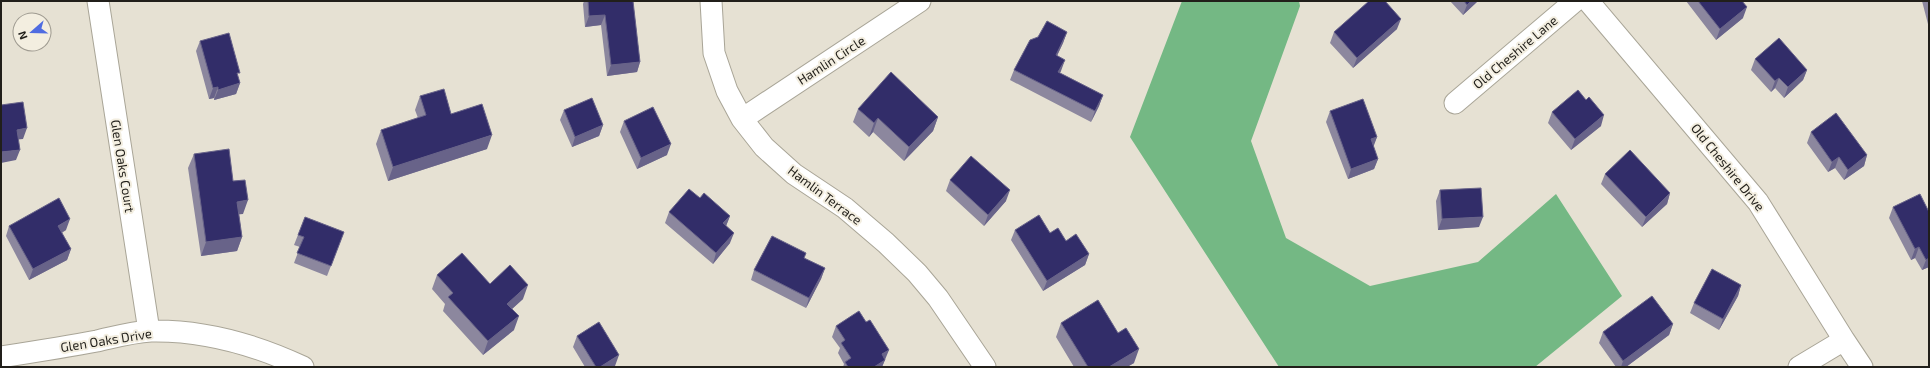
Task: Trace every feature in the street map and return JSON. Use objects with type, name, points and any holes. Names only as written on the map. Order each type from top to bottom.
[{"type":"street","name":"Glen Oaks Court","points":[[98,1],[149,331]]},
{"type":"street","name":"Hamlin Terrace","points":[[711,1],[714,53],[727,91],[742,119],[764,147],[794,174],[845,208],[886,243],[917,273],[938,298],[985,367]]},
{"type":"street","name":"Hamlin Circle","points":[[742,119],[920,1]]},
{"type":"street","name":"Old Cheshire Lane","points":[[1455,103],[1575,1]]},
{"type":"street","name":"Old Cheshire Drive","points":[[1588,1],[1758,202],[1862,367]]},
{"type":"street","name":"Glen Oaks Drive","points":[[1,357],[97,341],[119,335],[149,331],[185,332],[222,338],[274,353],[303,367]]},
{"type":"street","points":[[1799,367],[1844,340]]},
{"type":"green space","points":[[1182,1],[1299,1],[1300,6],[1251,141],[1286,238],[1370,286],[1478,262],[1556,194],[1622,296],[1535,367],[1279,367],[1130,137]]},
{"type":"building","points":[[588,1],[633,1],[640,62],[611,65],[605,15],[589,16]]},
{"type":"building","points":[[1369,1],[1385,1],[1401,19],[1357,58],[1334,32]]},
{"type":"building","points":[[1464,1],[1471,1],[1467,5]]},
{"type":"building","points":[[1698,1],[1742,1],[1747,7],[1720,29]]},
{"type":"building","points":[[1047,21],[1067,32],[1056,55],[1065,60],[1058,72],[1103,95],[1095,111],[1014,70],[1030,40],[1038,37]]},
{"type":"building","points":[[229,33],[240,73],[237,73],[240,83],[218,90],[218,87],[213,88],[200,41]]},
{"type":"building","points":[[1779,38],[1807,70],[1788,87],[1779,78],[1775,81],[1755,59]]},
{"type":"building","points":[[891,72],[938,117],[909,147],[878,118],[874,123],[858,109]]},
{"type":"building","points":[[444,89],[451,114],[482,104],[492,135],[393,167],[381,130],[426,115],[420,96]]},
{"type":"building","points":[[1578,90],[1586,100],[1589,97],[1604,115],[1575,139],[1552,112]]},
{"type":"building","points":[[592,98],[603,125],[575,137],[564,110]]},
{"type":"building","points":[[1363,99],[1377,137],[1371,139],[1378,159],[1351,169],[1330,111]]},
{"type":"building","points":[[23,102],[27,128],[17,130],[20,150],[1,152],[1,105]]},
{"type":"building","points":[[653,107],[671,144],[641,158],[624,121]]},
{"type":"building","points":[[1836,113],[1867,155],[1848,170],[1839,157],[1832,162],[1811,132]]},
{"type":"building","points":[[229,149],[233,181],[245,180],[248,200],[237,202],[242,237],[206,242],[194,154]]},
{"type":"building","points":[[1630,150],[1670,193],[1646,217],[1605,174]]},
{"type":"building","points":[[971,156],[1010,190],[988,215],[950,180]]},
{"type":"building","points":[[1481,188],[1483,217],[1442,219],[1440,190]]},
{"type":"building","points":[[689,189],[700,198],[704,193],[730,216],[723,223],[734,233],[716,253],[669,212]]},
{"type":"building","points":[[1920,194],[1929,212],[1929,258],[1926,260],[1919,247],[1915,249],[1893,207]]},
{"type":"building","points":[[59,198],[70,219],[58,226],[71,249],[33,269],[9,226]]},
{"type":"building","points":[[1039,215],[1050,233],[1058,228],[1066,241],[1076,234],[1089,254],[1047,281],[1015,230]]},
{"type":"building","points":[[305,217],[344,232],[331,266],[297,253],[304,237],[298,235]]},
{"type":"building","points":[[772,236],[806,253],[804,258],[825,268],[809,298],[754,270]]},
{"type":"building","points":[[462,253],[490,284],[510,265],[528,285],[507,304],[519,316],[488,341],[448,297],[453,293],[437,275]]},
{"type":"building","points":[[1712,269],[1741,285],[1723,319],[1694,303]]},
{"type":"building","points":[[1652,296],[1673,324],[1623,361],[1603,332]]},
{"type":"building","points":[[1098,300],[1118,333],[1126,328],[1139,349],[1109,367],[1088,367],[1061,323]]},
{"type":"building","points":[[859,311],[866,322],[870,320],[889,350],[882,354],[885,360],[874,367],[848,367],[845,362],[851,358],[841,343],[845,340],[836,326]]},
{"type":"building","points":[[599,322],[619,355],[600,367],[596,367],[577,336]]}]
